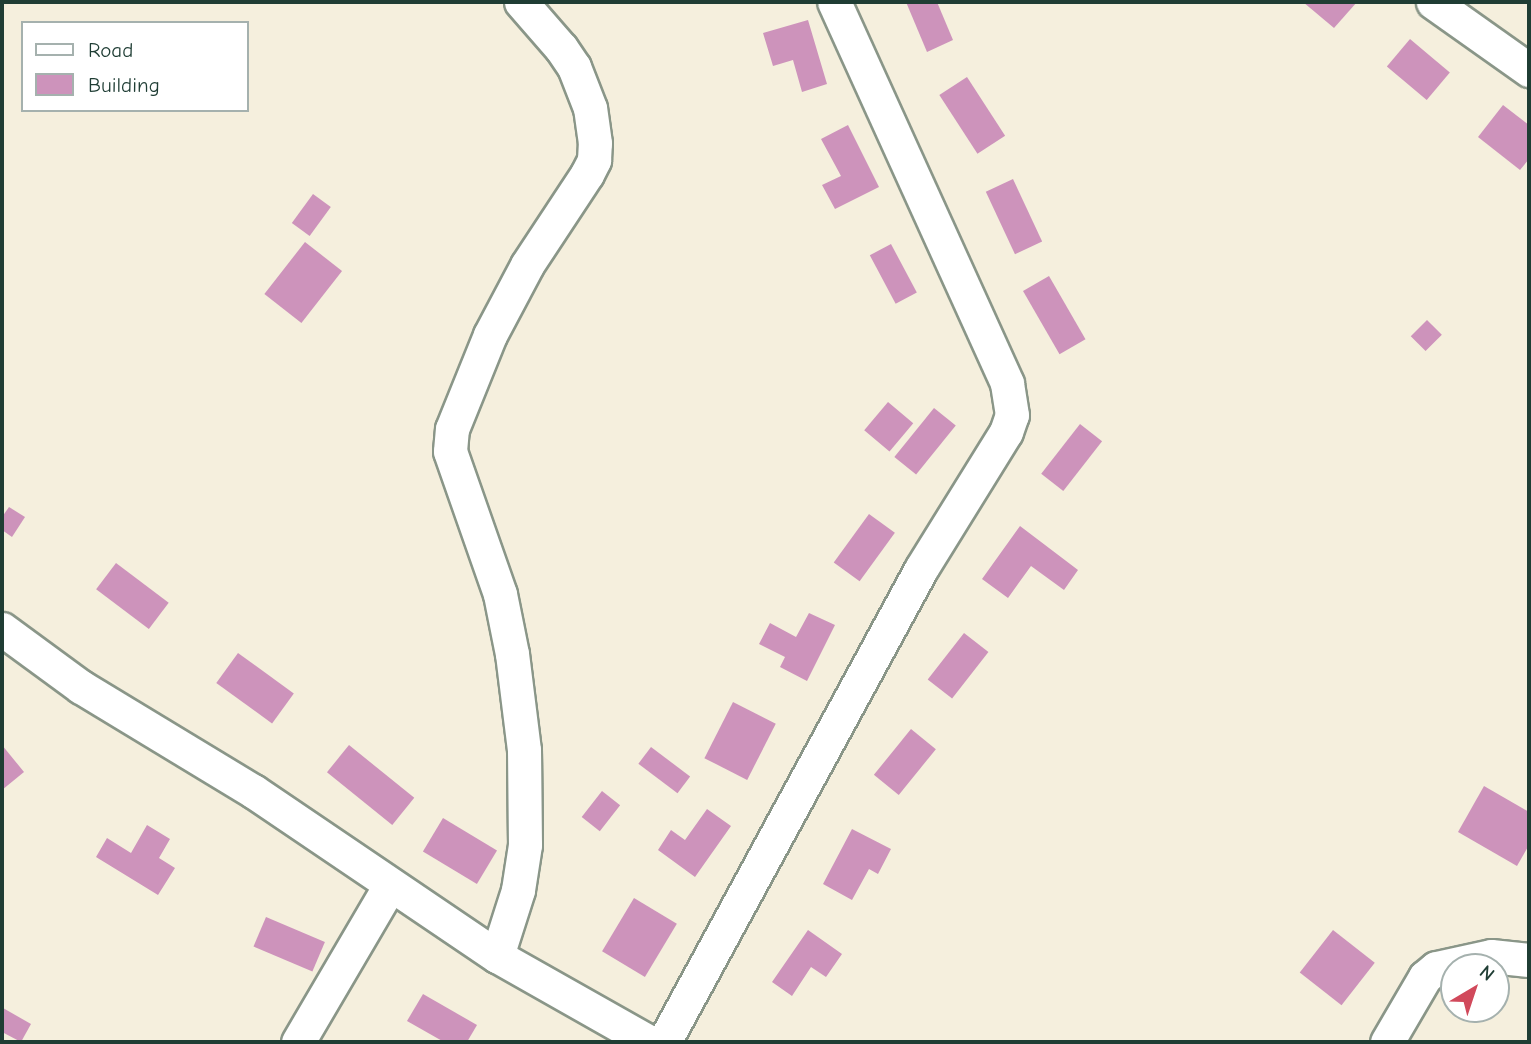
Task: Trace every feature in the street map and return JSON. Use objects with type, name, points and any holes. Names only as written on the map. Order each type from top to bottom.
[{"type":"street","points":[[497,956],[518,890],[525,845],[524,750],[512,654],[500,594],[450,451],[452,429],[490,335],[527,265],[587,174],[594,160],[595,143],[590,108],[574,67],[521,2]]},
{"type":"street","points":[[664,1042],[915,581],[1006,432],[1012,415],[1012,399],[1007,383],[834,2]]},
{"type":"street","points":[[1433,2],[1529,70]]},
{"type":"street","points":[[2,629],[81,687],[253,791],[497,956],[649,1042]]},
{"type":"street","points":[[298,1042],[390,885]]},
{"type":"street","points":[[1387,1042],[1425,977],[1436,968],[1491,956],[1529,960]]},
{"type":"building","points":[[906,2],[937,2],[953,40],[927,52]]},
{"type":"building","points":[[1303,2],[1357,2],[1334,28]]},
{"type":"building","points":[[808,20],[827,84],[802,92],[793,60],[773,66],[763,33]]},
{"type":"building","points":[[1410,39],[1450,72],[1427,100],[1387,67]]},
{"type":"building","points":[[967,77],[1005,136],[977,154],[939,95]]},
{"type":"building","points":[[1503,105],[1529,125],[1529,159],[1520,170],[1478,137]]},
{"type":"building","points":[[848,125],[879,187],[835,209],[822,185],[841,176],[821,139]]},
{"type":"building","points":[[1013,179],[1042,242],[1015,254],[986,192]]},
{"type":"building","points":[[313,194],[331,207],[310,236],[292,223]]},
{"type":"building","points":[[305,242],[342,271],[301,323],[264,294]]},
{"type":"building","points":[[891,244],[917,293],[896,304],[870,255]]},
{"type":"building","points":[[1049,276],[1086,339],[1060,354],[1023,291]]},
{"type":"building","points":[[1427,320],[1442,335],[1426,351],[1411,336]]},
{"type":"building","points":[[888,402],[913,423],[889,452],[864,430]]},
{"type":"building","points":[[934,408],[956,426],[916,475],[894,457]]},
{"type":"building","points":[[1080,424],[1102,441],[1063,491],[1041,474]]},
{"type":"building","points":[[9,507],[25,517],[12,537],[2,530],[2,517]]},
{"type":"building","points":[[869,514],[895,533],[860,581],[834,563]]},
{"type":"building","points":[[1020,526],[1078,570],[1064,590],[1031,566],[1008,598],[982,579]]},
{"type":"building","points":[[116,563],[169,603],[149,629],[96,589]]},
{"type":"building","points":[[809,613],[835,625],[807,681],[780,667],[785,657],[759,644],[770,623],[796,637]]},
{"type":"building","points":[[964,633],[988,652],[952,699],[928,679]]},
{"type":"building","points":[[238,653],[294,694],[272,723],[216,683]]},
{"type":"building","points":[[733,702],[776,724],[747,780],[704,758]]},
{"type":"building","points":[[911,729],[936,749],[899,795],[874,775]]},
{"type":"building","points":[[2,745],[24,772],[2,790]]},
{"type":"building","points":[[349,745],[414,798],[392,825],[327,772]]},
{"type":"building","points":[[651,747],[690,776],[677,793],[638,764]]},
{"type":"building","points":[[1484,786],[1529,812],[1529,845],[1517,866],[1458,832]]},
{"type":"building","points":[[602,791],[620,805],[600,831],[582,817]]},
{"type":"building","points":[[707,809],[731,826],[695,877],[658,850],[671,830],[685,840]]},
{"type":"building","points":[[443,818],[497,850],[477,884],[423,851]]},
{"type":"building","points":[[147,825],[170,839],[159,858],[175,868],[158,895],[96,857],[107,838],[131,853]]},
{"type":"building","points":[[852,829],[891,849],[878,874],[869,869],[852,900],[823,884]]},
{"type":"building","points":[[634,898],[677,924],[645,977],[602,951]]},
{"type":"building","points":[[266,917],[325,942],[312,971],[253,946]]},
{"type":"building","points":[[808,930],[842,954],[826,977],[811,967],[792,996],[772,982]]},
{"type":"building","points":[[1333,930],[1375,963],[1342,1005],[1300,973]]},
{"type":"building","points":[[423,994],[477,1025],[467,1042],[444,1042],[407,1021]]},
{"type":"building","points":[[3,1008],[31,1024],[21,1042],[2,1032]]}]
